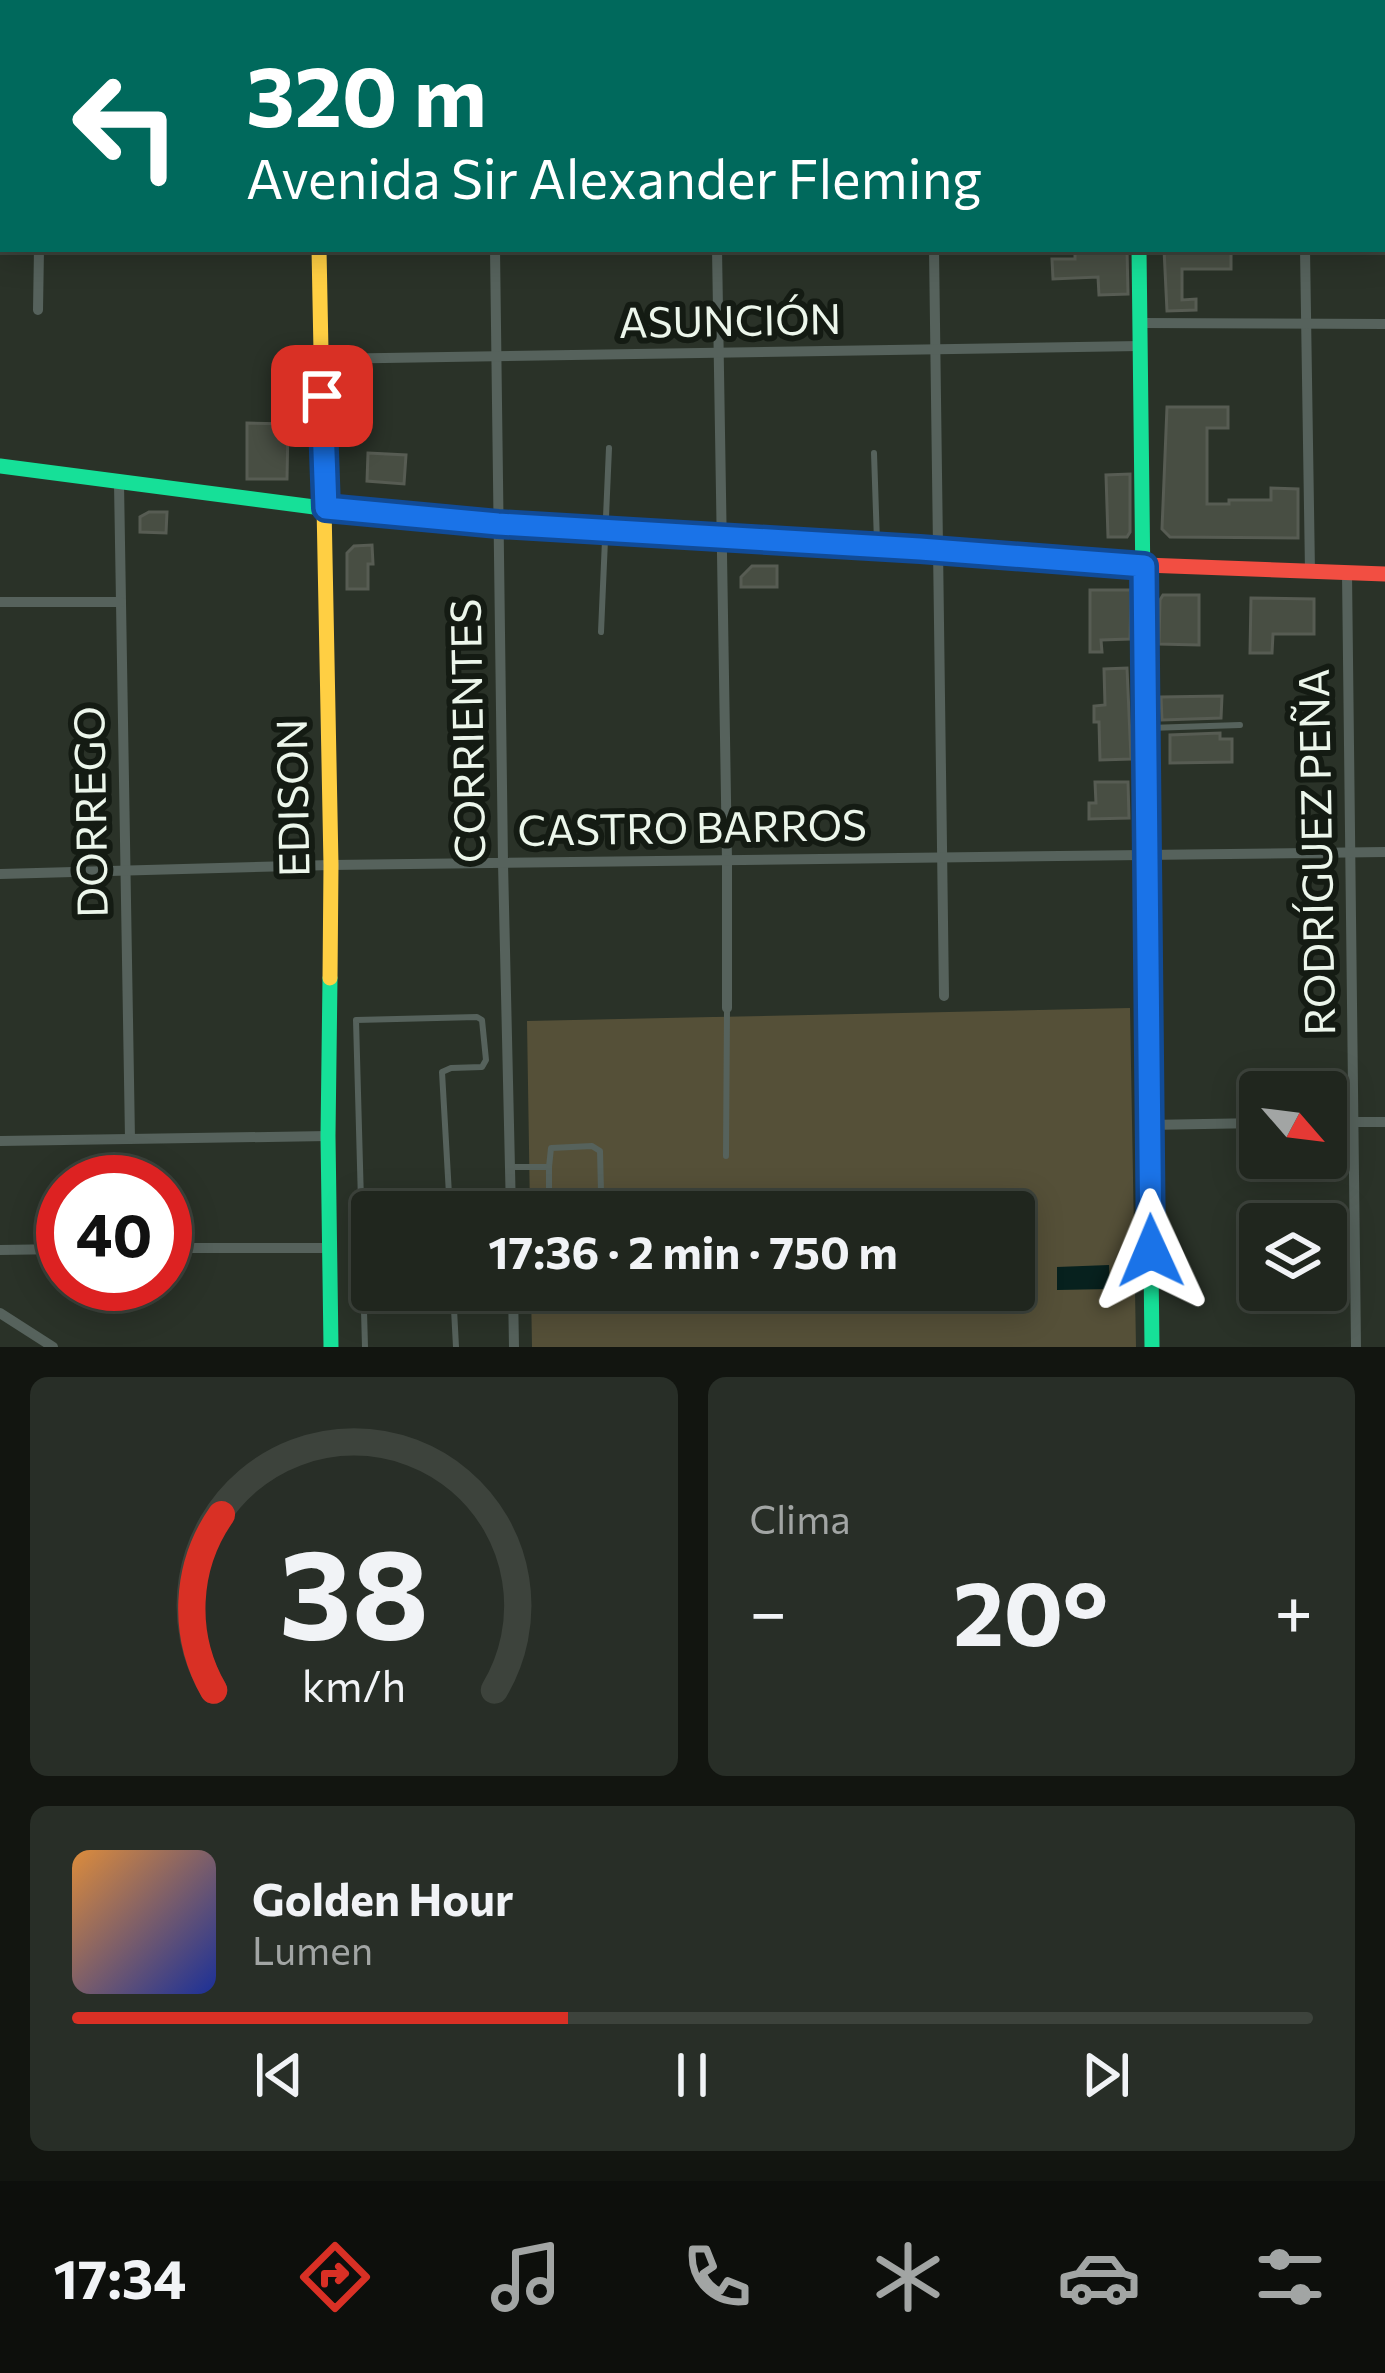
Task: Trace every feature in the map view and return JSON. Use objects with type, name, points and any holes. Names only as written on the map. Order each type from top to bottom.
[{"type":"street","points":[[38,310],[39,252]]},
{"type":"street","name":"EDISON","points":[[320,252],[331,866],[331,1347]]},
{"type":"street","name":"CORRIENTES","points":[[495,252],[511,1191]]},
{"type":"street","points":[[717,252],[727,1008]]},
{"type":"street","points":[[934,252],[944,996]]},
{"type":"street","points":[[1139,252],[1152,1347]]},
{"type":"street","points":[[1305,252],[1310,572]]},
{"type":"street","points":[[1141,323],[1385,324]]},
{"type":"street","name":"ASUNCIÓN","points":[[321,359],[1140,346]]},
{"type":"street","points":[[0,466],[326,508],[498,524],[1144,566],[1385,574]]},
{"type":"street","name":"DORREGO","points":[[119,483],[130,1139]]},
{"type":"street","name":"RODRÍGUEZ PEÑA","points":[[1347,573],[1356,1347]]},
{"type":"street","points":[[0,602],[121,602]]},
{"type":"street","name":"CASTRO BARROS","points":[[0,874],[1385,852]]},
{"type":"street","points":[[1347,1122],[1385,1121]]},
{"type":"street","points":[[1148,1125],[1239,1123]]},
{"type":"street","points":[[0,1142],[328,1136]]},
{"type":"street","points":[[192,1249],[329,1248]]},
{"type":"street","points":[[0,1250],[36,1249]]},
{"type":"street","points":[[513,1311],[514,1347]]},
{"type":"street","points":[[0,1313],[53,1347]]},
{"type":"lane","points":[[602,632],[610,448]]},
{"type":"lane","points":[[874,453],[877,546]]},
{"type":"lane","points":[[1145,728],[1240,724]]},
{"type":"lane","points":[[726,1156],[727,1008]]},
{"type":"lane","points":[[361,1191],[356,1020],[477,1017],[482,1019],[484,1065],[442,1072],[449,1191]]},
{"type":"lane","points":[[549,1191],[551,1148],[592,1146],[600,1151],[598,1191]]},
{"type":"lane","points":[[510,1167],[549,1167]]},
{"type":"lane","points":[[364,1311],[365,1347]]},
{"type":"lane","points":[[454,1311],[456,1347]]},
{"type":"shaded area","points":[[1130,1008],[1136,1347],[532,1347],[531,1311],[1035,1311],[1035,1191],[530,1191],[527,1021]]},
{"type":"water","points":[[1109,1265],[1110,1289],[1057,1290],[1057,1267]]},
{"type":"building","points":[[1075,252],[1127,252],[1128,294],[1099,295],[1098,277],[1053,279],[1052,259],[1075,259]]},
{"type":"building","points":[[1164,252],[1231,252],[1231,269],[1182,269],[1182,300],[1196,299],[1196,310],[1167,311]]},
{"type":"building","points":[[1167,407],[1228,407],[1228,428],[1207,428],[1207,504],[1271,500],[1271,488],[1298,489],[1298,538],[1170,537],[1162,529]]},
{"type":"building","points":[[247,423],[288,424],[287,479],[247,479]]},
{"type":"building","points":[[368,453],[406,455],[404,484],[367,481]]},
{"type":"building","points":[[1130,474],[1130,532],[1127,537],[1108,537],[1106,475]]},
{"type":"building","points":[[167,512],[166,533],[140,532],[140,517]]},
{"type":"building","points":[[372,545],[368,589],[347,589],[347,553],[354,546]]},
{"type":"building","points":[[752,566],[777,566],[777,587],[741,587],[741,577]]},
{"type":"building","points":[[1090,590],[1131,590],[1130,639],[1101,640],[1102,652],[1090,652]]},
{"type":"building","points":[[1163,595],[1199,595],[1199,645],[1159,644]]},
{"type":"building","points":[[1251,598],[1314,599],[1314,634],[1273,634],[1272,653],[1250,653]]},
{"type":"building","points":[[1127,668],[1131,759],[1100,760],[1094,706],[1105,705],[1104,669]]},
{"type":"building","points":[[1222,696],[1221,718],[1162,720],[1161,697]]},
{"type":"building","points":[[1220,733],[1220,739],[1232,739],[1232,762],[1170,763],[1170,735]]},
{"type":"building","points":[[1095,782],[1128,782],[1129,818],[1089,819],[1089,803],[1096,803]]},
{"type":"traffic: fast","points":[[1139,252],[1152,1347]]},
{"type":"traffic: fast","points":[[0,466],[360,513],[920,549]]},
{"type":"traffic: fast","points":[[330,978],[331,1347]]},
{"type":"traffic: slow","points":[[319,252],[330,978]]},
{"type":"traffic: jam","points":[[920,549],[1145,565],[1385,574]]},
{"type":"route","points":[[322,396],[326,508],[498,524],[1144,566],[1151,1251]]}]
